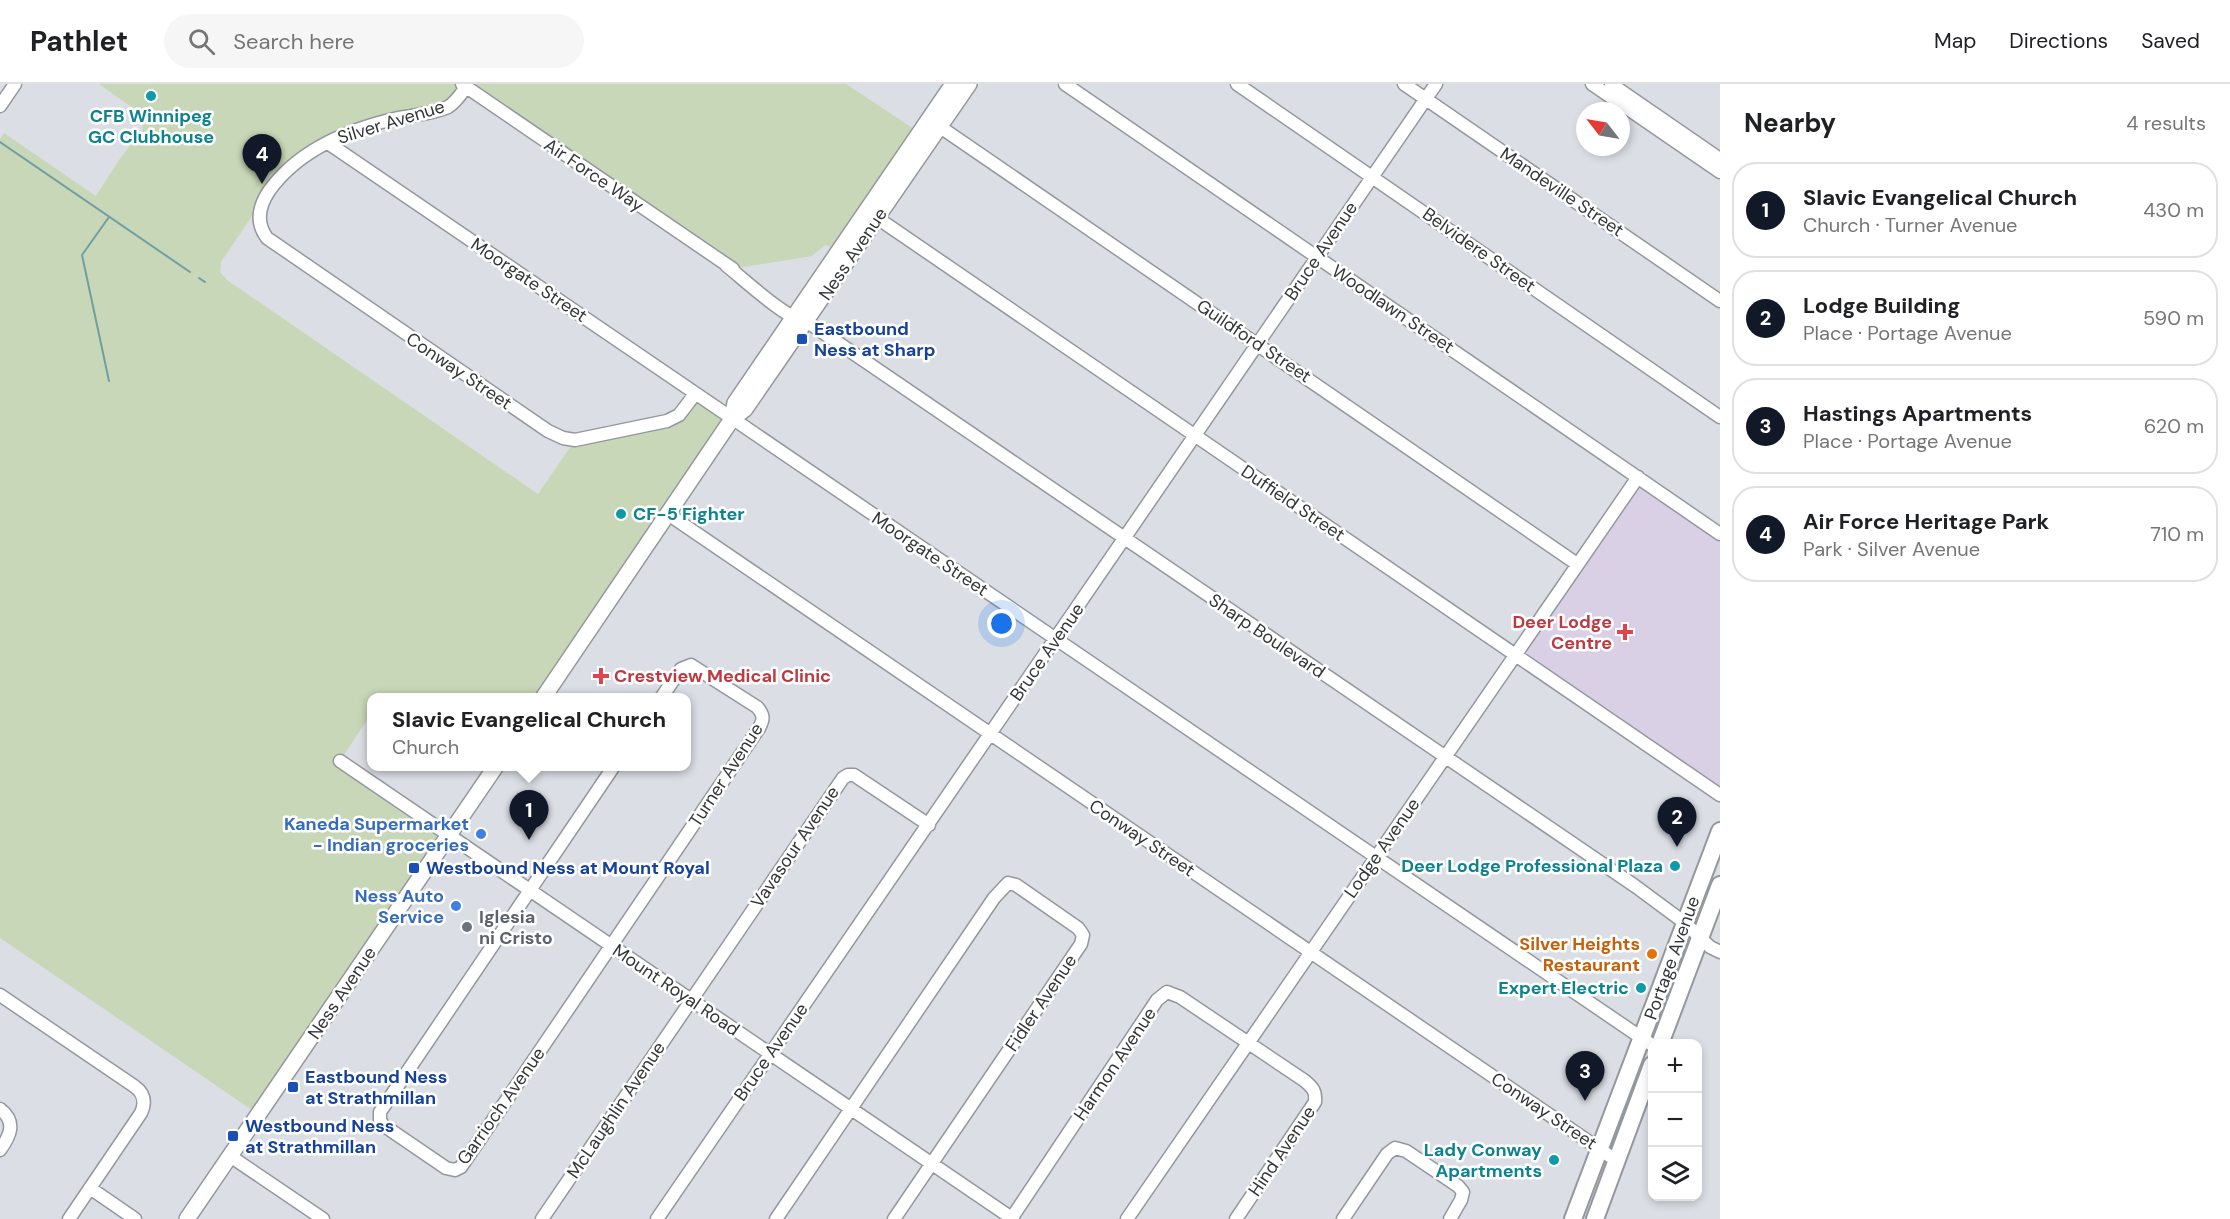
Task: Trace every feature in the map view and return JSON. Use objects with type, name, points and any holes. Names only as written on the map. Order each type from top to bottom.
[{"type":"highway","name":"Portage Avenue","points":[[1649,1039],[1685,923],[1720,831]]},
{"type":"highway","name":"Portage Avenue","points":[[1662,1039],[1720,885]]},
{"type":"highway","name":"Portage Avenue","points":[[1573,1219],[1600,1149],[1648,1041]]},
{"type":"highway","points":[[1595,1219],[1648,1078]]},
{"type":"main road","name":"Ness Avenue","points":[[934,123],[953,84]]},
{"type":"main road","name":"Ness Avenue","points":[[546,693],[732,419],[735,403],[803,318],[934,123],[969,84]]},
{"type":"main road","name":"Ness Avenue","points":[[187,1219],[493,771]]},
{"type":"street","points":[[0,106],[15,84]]},
{"type":"street","name":"Woodlawn Street","points":[[1065,84],[1720,534]]},
{"type":"street","name":"Belvidere Street","points":[[1237,84],[1720,417]]},
{"type":"street","name":"Mandeville Street","points":[[1404,84],[1720,301]]},
{"type":"street","name":"Bruce Avenue","points":[[657,1219],[1436,84]]},
{"type":"street","points":[[1592,84],[1712,158]]},
{"type":"street","points":[[1611,84],[1712,158],[1720,172]]},
{"type":"street","name":"Silver Avenue","points":[[262,203],[288,169],[307,154],[328,143],[382,122],[446,108],[456,101],[464,85]]},
{"type":"street","name":"Air Force Way","points":[[464,85],[803,318]]},
{"type":"street","name":"Guildford Street","points":[[934,123],[1577,564]]},
{"type":"street","name":"Moorgate Street","points":[[328,143],[1648,1041]]},
{"type":"street","name":"Conway Street","points":[[262,203],[259,215],[262,229],[274,244],[556,436],[575,440],[657,424],[679,415],[695,394]]},
{"type":"street","name":"Duffield Street","points":[[872,214],[1720,795]]},
{"type":"street","name":"Sharp Boulevard","points":[[803,318],[1635,886],[1685,923],[1710,947],[1720,952]]},
{"type":"street","name":"Lodge Avenue","points":[[1127,1219],[1638,477]]},
{"type":"street","name":"Conway Street","points":[[668,514],[1617,1161]]},
{"type":"street","name":"Turner Avenue","points":[[611,945],[759,728],[763,718],[757,708],[692,665],[681,669],[664,693]]},
{"type":"street","name":"Mount Royal Road","points":[[340,761],[1012,1219]]},
{"type":"street","points":[[530,890],[611,771]]},
{"type":"street","name":"Vavasour Avenue","points":[[691,1000],[838,783],[845,776],[851,774],[859,778],[929,825]]},
{"type":"street","name":"Fidler Avenue","points":[[776,1219],[1000,889],[1008,884],[1016,885],[1078,928],[1083,935],[1081,944],[894,1219]]},
{"type":"street","name":"Garrioch Avenue","points":[[530,890],[380,1112],[380,1120],[386,1128],[443,1167],[458,1169],[611,945]]},
{"type":"street","name":"Harmon Avenue","points":[[1012,1219],[1161,995],[1167,992],[1180,997],[1248,1043]]},
{"type":"street","points":[[0,995],[139,1089],[142,1094],[144,1101],[141,1113],[69,1219]]},
{"type":"street","name":"McLaughlin Avenue","points":[[542,1219],[691,1000]]},
{"type":"street","name":"Hind Avenue","points":[[1236,1219],[1315,1102],[1316,1094],[1305,1081],[1248,1043]]},
{"type":"street","points":[[0,1109],[9,1118],[11,1129],[10,1135],[0,1150]]},
{"type":"street","points":[[1343,1219],[1387,1154],[1395,1148],[1406,1151],[1458,1186],[1463,1192],[1450,1219]]},
{"type":"street","points":[[230,1156],[323,1219]]},
{"type":"street","points":[[90,1188],[135,1219]]},
{"type":"shaded area","name":"Deer Lodge Centre","points":[[1638,477],[1720,534],[1720,795],[1516,654]]},
{"type":"green space","points":[[846,84],[920,133],[833,248],[825,245],[812,256],[732,269],[466,87],[456,101],[328,143],[271,188],[221,262],[220,272],[227,280],[538,494],[575,440],[668,421],[695,394],[732,419],[546,693],[367,693],[367,720],[340,761],[449,835],[258,1114],[0,938],[0,139],[4,133],[96,196],[119,160],[143,129],[142,124],[146,117],[100,85]]},
{"type":"waterway","points":[[0,142],[190,272]]},
{"type":"waterway","points":[[109,217],[82,255],[109,381]]},
{"type":"waterway","points":[[199,278],[205,282]]},
{"type":"place","name":"CFB Winnipeg GC Clubhouse","points":[[151,96]]},
{"type":"place","name":"Air Force Heritage Park","points":[[262,184]]},
{"type":"place","name":"Eastbound Ness at Sharp","points":[[802,339]]},
{"type":"place","name":"CF-5 Fighter","points":[[621,514]]},
{"type":"place","name":"Deer Lodge Centre","points":[[1625,632]]},
{"type":"place","name":"Crestview Medical Clinic","points":[[601,676]]},
{"type":"place","name":"Kaneda Supermarket - Indian groceries","points":[[481,834]]},
{"type":"place","name":"Slavic Evangelical Church","points":[[529,840]]},
{"type":"place","name":"Lodge Building","points":[[1677,847]]},
{"type":"place","name":"Deer Lodge Professional Plaza","points":[[1675,866]]},
{"type":"place","name":"Westbound Ness at Mount Royal","points":[[414,868]]},
{"type":"place","name":"Ness Auto Service","points":[[456,906]]},
{"type":"place","name":"Iglesia ni Cristo","points":[[467,927]]},
{"type":"place","name":"Silver Heights Restaurant","points":[[1652,954]]},
{"type":"place","name":"Expert Electric","points":[[1641,988]]},
{"type":"place","name":"Eastbound Ness at Strathmillan","points":[[293,1087]]},
{"type":"place","name":"Hastings Apartments","points":[[1585,1101]]},
{"type":"place","name":"Westbound Ness at Strathmillan","points":[[233,1136]]},
{"type":"place","name":"Lady Conway Apartments","points":[[1554,1160]]}]
